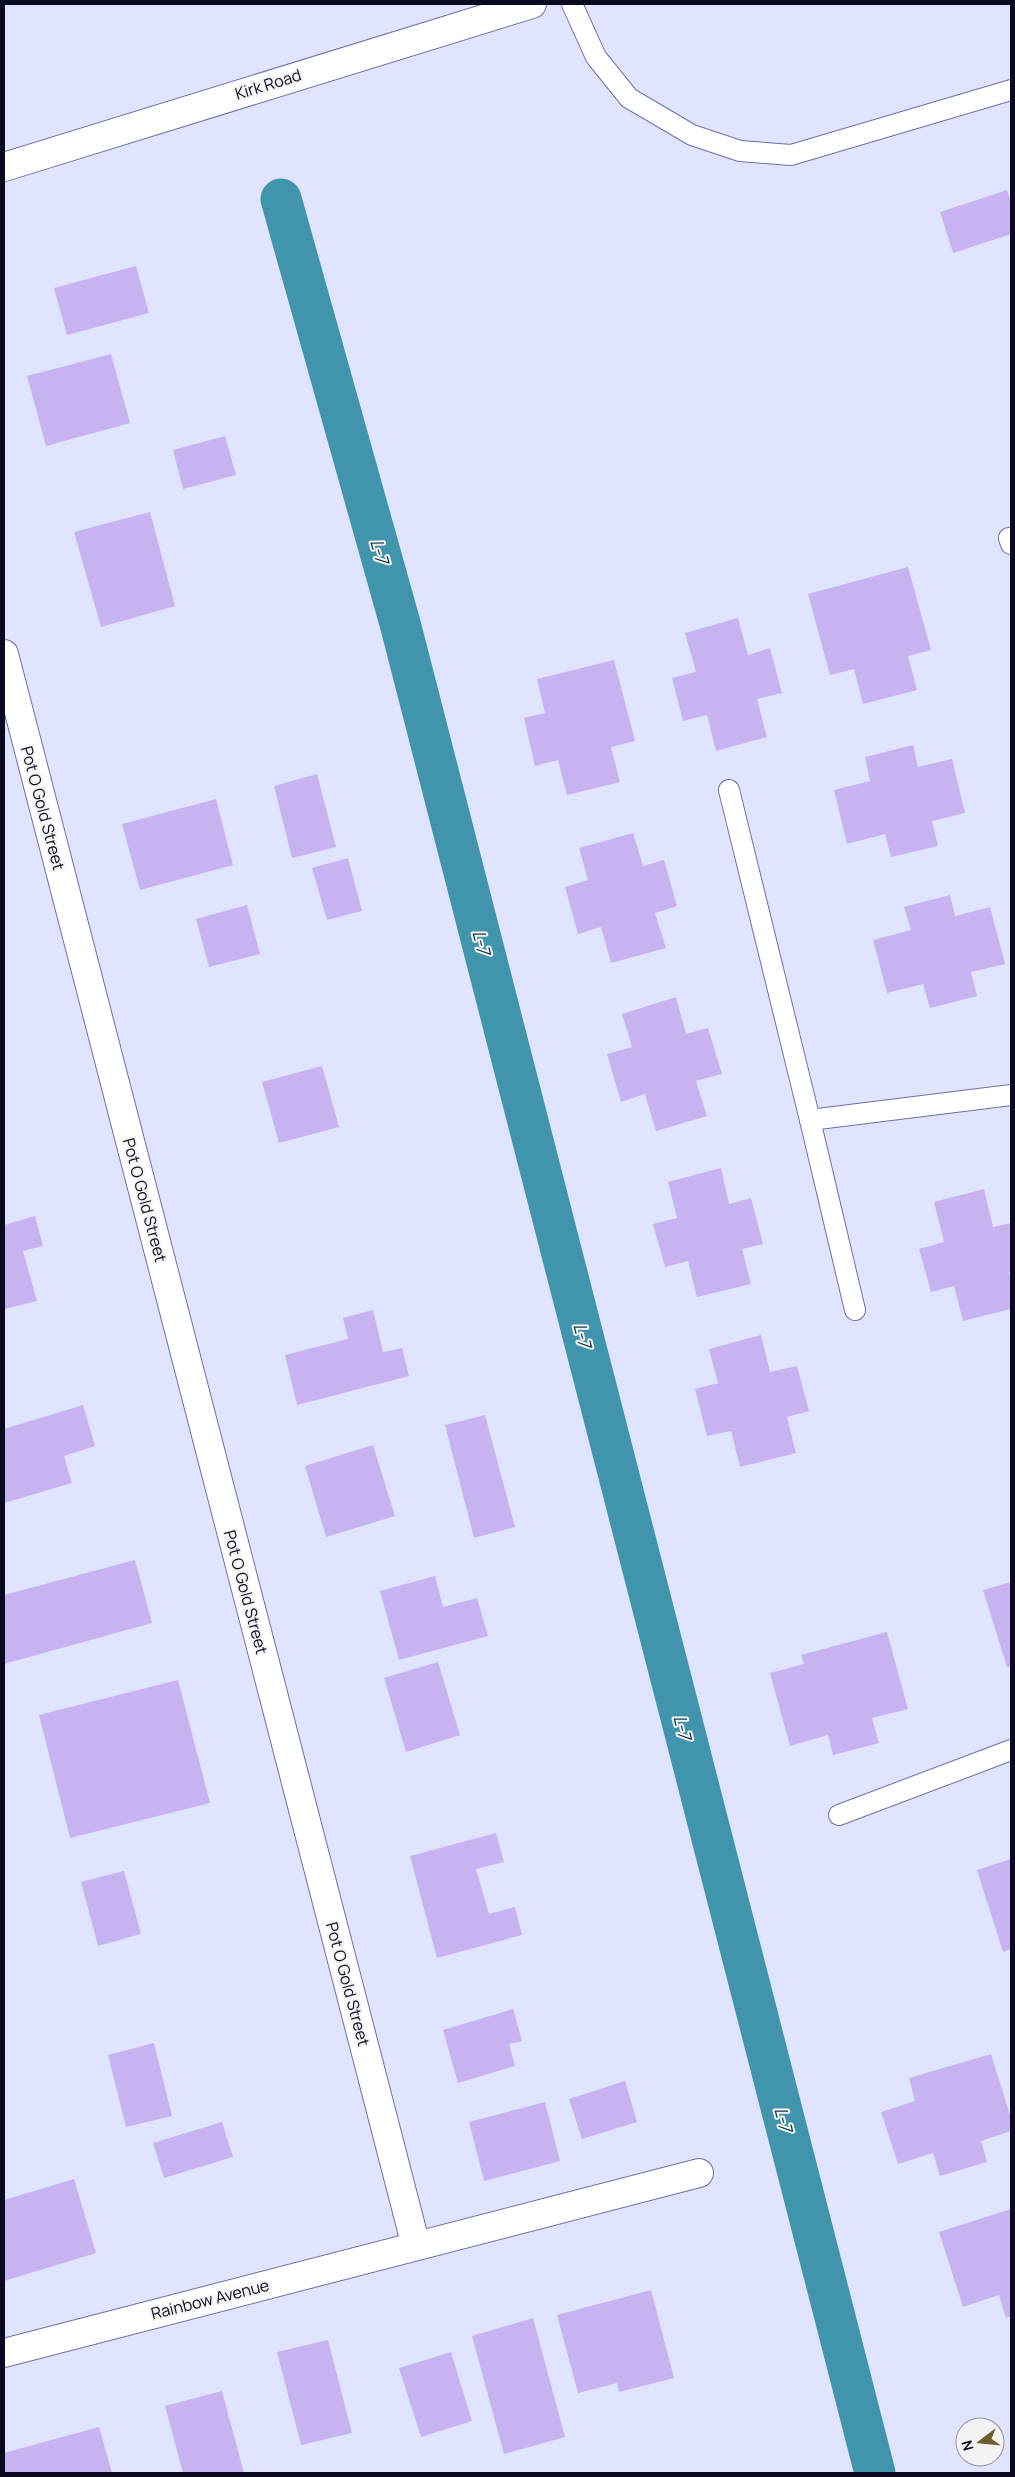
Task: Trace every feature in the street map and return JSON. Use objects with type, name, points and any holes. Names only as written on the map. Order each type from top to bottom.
[{"type":"street","name":"Kirk Road","points":[[4,166],[532,4]]},
{"type":"street","name":"Pot O Gold Street","points":[[4,654],[416,2246]]},
{"type":"street","points":[[416,2246],[699,2173]]},
{"type":"street","name":"Rainbow Avenue","points":[[4,2353],[416,2246]]},
{"type":"lane","points":[[572,4],[596,57],[629,98],[692,135],[740,151],[791,155],[1011,90]]},
{"type":"lane","points":[[729,790],[855,1310]]},
{"type":"lane","points":[[810,1120],[1011,1095]]},
{"type":"lane","points":[[839,1815],[1011,1750]]},
{"type":"building","points":[[1007,190],[1011,202],[1011,234],[953,253],[940,212]]},
{"type":"building","points":[[136,266],[149,313],[67,335],[54,288]]},
{"type":"building","points":[[111,354],[130,423],[46,446],[27,376]]},
{"type":"building","points":[[225,436],[236,475],[183,489],[173,450]]},
{"type":"building","points":[[150,512],[175,606],[101,627],[74,532]]},
{"type":"building","points":[[908,567],[931,650],[908,656],[917,690],[863,704],[854,669],[830,675],[808,594]]},
{"type":"building","points":[[738,618],[748,655],[770,648],[782,693],[757,699],[767,737],[716,751],[707,715],[683,721],[672,678],[696,672],[685,633]]},
{"type":"building","points":[[614,660],[635,741],[611,747],[620,782],[567,795],[558,760],[535,766],[524,718],[545,713],[537,679]]},
{"type":"building","points":[[913,745],[918,767],[952,759],[965,813],[932,821],[938,846],[891,857],[885,834],[847,844],[834,790],[870,781],[865,757]]},
{"type":"building","points":[[317,774],[336,847],[292,858],[274,786]]},
{"type":"building","points":[[216,799],[233,865],[140,890],[122,824]]},
{"type":"building","points":[[633,833],[643,866],[664,860],[677,906],[655,913],[666,948],[611,963],[601,927],[578,934],[565,887],[588,880],[579,848]]},
{"type":"building","points":[[348,858],[362,911],[327,920],[312,868]]},
{"type":"building","points":[[950,895],[955,916],[990,907],[1005,964],[971,972],[977,996],[930,1008],[923,984],[887,993],[873,940],[911,930],[904,907]]},
{"type":"building","points":[[247,905],[260,954],[209,967],[196,919]]},
{"type":"building","points":[[676,997],[686,1034],[708,1028],[722,1074],[696,1081],[707,1116],[656,1131],[645,1094],[621,1102],[607,1054],[632,1047],[622,1014]]},
{"type":"building","points":[[322,1066],[339,1127],[279,1143],[262,1082]]},
{"type":"building","points":[[721,1168],[729,1204],[751,1198],[763,1244],[742,1249],[751,1284],[697,1297],[688,1261],[665,1267],[653,1224],[677,1218],[668,1182]]},
{"type":"building","points":[[984,1189],[993,1227],[1011,1223],[1011,1271],[1009,1272],[1011,1281],[1011,1309],[963,1321],[954,1286],[931,1292],[919,1249],[944,1242],[934,1202]]},
{"type":"building","points":[[35,1216],[43,1246],[23,1251],[37,1301],[4,1309],[4,1225]]},
{"type":"building","points":[[373,1310],[383,1352],[402,1348],[409,1376],[297,1405],[285,1355],[348,1339],[343,1318]]},
{"type":"building","points":[[761,1335],[770,1372],[797,1366],[809,1411],[787,1417],[796,1453],[740,1467],[731,1431],[707,1436],[695,1389],[718,1383],[709,1349]]},
{"type":"building","points":[[83,1405],[95,1446],[64,1456],[72,1483],[4,1503],[4,1429]]},
{"type":"building","points":[[485,1415],[515,1527],[474,1538],[445,1425]]},
{"type":"building","points":[[373,1445],[395,1516],[326,1537],[305,1466]]},
{"type":"building","points":[[135,1560],[152,1623],[4,1664],[4,1595]]},
{"type":"building","points":[[435,1576],[443,1607],[477,1598],[488,1636],[399,1660],[380,1591]]},
{"type":"building","points":[[1011,1582],[1011,1666],[1007,1667],[983,1590]]},
{"type":"building","points":[[887,1632],[908,1709],[872,1718],[879,1743],[833,1755],[828,1735],[790,1746],[770,1673],[804,1664],[801,1655]]},
{"type":"building","points":[[438,1662],[460,1735],[406,1752],[384,1678]]},
{"type":"building","points":[[178,1680],[210,1803],[70,1838],[39,1715]]},
{"type":"building","points":[[496,1833],[504,1862],[476,1869],[489,1914],[515,1907],[522,1935],[437,1958],[410,1856]]},
{"type":"building","points":[[1011,1859],[1011,1949],[1003,1952],[977,1870]]},
{"type":"building","points":[[124,1871],[141,1934],[98,1946],[81,1882]]},
{"type":"building","points":[[513,2009],[522,2041],[509,2044],[515,2066],[458,2083],[443,2030]]},
{"type":"building","points":[[154,2043],[172,2116],[126,2127],[108,2055]]},
{"type":"building","points":[[991,2054],[1011,2118],[1011,2131],[981,2141],[987,2162],[940,2176],[933,2153],[898,2164],[881,2112],[915,2101],[909,2078]]},
{"type":"building","points":[[625,2081],[637,2122],[582,2139],[569,2099]]},
{"type":"building","points":[[545,2102],[560,2161],[484,2181],[469,2122]]},
{"type":"building","points":[[222,2122],[233,2157],[164,2178],[153,2143]]},
{"type":"building","points":[[74,2179],[96,2253],[4,2281],[4,2200]]},
{"type":"building","points":[[1011,2209],[1011,2316],[1006,2318],[999,2295],[963,2307],[939,2232]]},
{"type":"building","points":[[651,2290],[674,2378],[619,2392],[617,2383],[578,2393],[557,2315]]},
{"type":"building","points":[[533,2318],[565,2437],[504,2454],[472,2336]]},
{"type":"building","points":[[328,2340],[352,2433],[301,2445],[277,2352]]},
{"type":"building","points":[[451,2352],[472,2421],[421,2437],[399,2368]]},
{"type":"building","points":[[222,2391],[244,2473],[183,2473],[165,2406]]},
{"type":"building","points":[[99,2427],[112,2473],[4,2473],[4,2453]]},
{"type":"waterway","name":"L-7","points":[[281,199],[401,627],[875,2473]]}]
